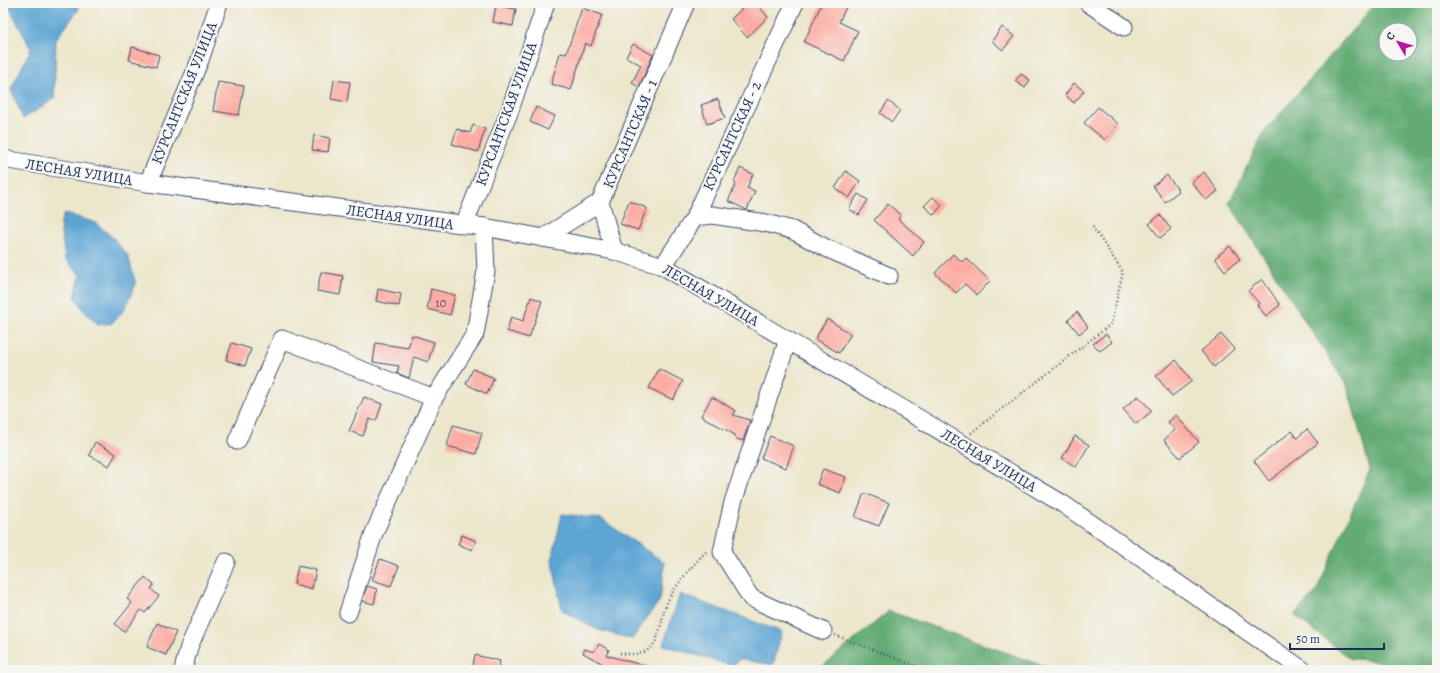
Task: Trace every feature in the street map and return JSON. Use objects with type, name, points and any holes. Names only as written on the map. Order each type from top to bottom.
[{"type":"street","name":"КУРСАНТСКАЯ УЛИЦА","points":[[148,183],[200,60],[219,3]]},
{"type":"street","name":"КУРСАНТСКАЯ УЛИЦА","points":[[464,225],[510,110],[546,3]]},
{"type":"street","name":"КУРСАНТСКАЯ - 1","points":[[543,238],[600,202],[686,3]]},
{"type":"street","name":"КУРСАНТСКАЯ - 2","points":[[663,266],[694,217],[795,3]]},
{"type":"street","points":[[1088,3],[1124,27]]},
{"type":"street","name":"ЛЕСНАЯ УЛИЦА","points":[[3,159],[148,183],[484,227],[614,251],[663,266],[1063,504],[1303,670]]},
{"type":"street","points":[[600,202],[614,251]]},
{"type":"street","points":[[694,217],[712,215],[766,223],[792,230],[826,248],[889,276]]},
{"type":"street","points":[[348,613],[374,533],[434,398],[475,334],[486,271],[484,227]]},
{"type":"street","points":[[237,441],[282,338],[434,398]]},
{"type":"street","points":[[788,340],[733,502],[722,552],[750,598],[823,631]]},
{"type":"street","points":[[183,670],[189,647],[226,562]]},
{"type":"path","points":[[960,442],[1111,324],[1123,272],[1092,226]]},
{"type":"path","points":[[620,653],[630,655],[646,653],[654,644],[672,594],[702,556],[726,533]]},
{"type":"path","points":[[823,631],[926,670]]},
{"type":"green space","points":[[1376,3],[1437,3],[1437,670],[1349,658],[1294,615],[1316,592],[1370,469],[1347,386],[1229,203],[1264,132]]},
{"type":"green space","points":[[889,611],[1055,670],[818,670]]},
{"type":"water","points":[[7,3],[75,3],[79,9],[56,39],[54,99],[23,119],[11,89],[31,49]]},
{"type":"water","points":[[64,213],[96,223],[113,238],[128,256],[136,284],[124,310],[112,323],[99,325],[84,311],[75,297],[80,275],[65,259],[60,225]]},
{"type":"water","points":[[562,514],[601,519],[665,563],[660,600],[632,639],[595,629],[562,610],[552,560]]},
{"type":"water","points":[[680,594],[782,632],[773,665],[739,659],[733,666],[663,645]]},
{"type":"building","points":[[748,3],[756,3],[768,17],[747,37],[731,19]]},
{"type":"building","points":[[822,3],[848,3],[839,22],[858,31],[844,61],[804,42]]},
{"type":"building","points":[[496,6],[516,9],[513,26],[493,22]]},
{"type":"building","points":[[582,8],[602,15],[591,46],[585,43],[571,90],[551,84],[560,53],[566,54]]},
{"type":"building","points":[[1002,27],[1014,36],[1003,50],[992,41]]},
{"type":"building","points":[[633,44],[653,55],[639,87],[632,83],[641,65],[626,57]]},
{"type":"building","points":[[132,47],[159,55],[156,67],[129,60]]},
{"type":"building","points":[[1021,74],[1030,80],[1025,88],[1015,81]]},
{"type":"building","points":[[334,80],[350,82],[347,102],[331,99]]},
{"type":"building","points":[[218,82],[244,86],[239,115],[213,111]]},
{"type":"building","points":[[1074,83],[1084,91],[1074,103],[1065,95]]},
{"type":"building","points":[[718,99],[725,118],[707,124],[701,105]]},
{"type":"building","points":[[888,101],[900,110],[892,122],[880,113]]},
{"type":"building","points":[[536,107],[555,116],[548,130],[530,122]]},
{"type":"building","points":[[1098,107],[1118,124],[1105,140],[1084,123]]},
{"type":"building","points":[[473,125],[485,129],[478,152],[452,144],[457,129],[470,133]]},
{"type":"building","points":[[314,135],[330,138],[328,152],[312,150]]},
{"type":"building","points":[[740,168],[753,174],[747,188],[755,191],[747,210],[728,201],[736,184],[734,182]]},
{"type":"building","points":[[846,171],[860,181],[849,198],[835,188]]},
{"type":"building","points":[[1204,172],[1218,191],[1206,200],[1191,182]]},
{"type":"building","points":[[1167,175],[1179,191],[1165,202],[1153,186]]},
{"type":"building","points":[[858,194],[868,200],[859,215],[849,209]]},
{"type":"building","points":[[933,197],[942,205],[934,215],[924,206]]},
{"type":"building","points":[[629,201],[647,208],[638,230],[620,224]]},
{"type":"building","points":[[888,204],[901,215],[898,219],[924,242],[913,256],[874,220]]},
{"type":"building","points":[[1160,215],[1171,229],[1160,238],[1149,224]]},
{"type":"building","points":[[1230,246],[1240,259],[1225,271],[1215,258]]},
{"type":"building","points":[[953,254],[962,262],[966,258],[990,281],[977,295],[965,284],[956,293],[935,273]]},
{"type":"building","points":[[321,272],[343,276],[340,295],[317,291]]},
{"type":"building","points":[[1262,279],[1280,305],[1266,316],[1257,305],[1259,303],[1248,291]]},
{"type":"building","points":[[378,289],[401,294],[399,306],[376,301]]},
{"type":"building","points":[[431,289],[455,295],[450,315],[427,309]]},
{"type":"building","points":[[531,297],[542,301],[529,338],[507,331],[511,317],[523,321]]},
{"type":"building","points":[[1077,312],[1088,327],[1079,334],[1068,320]]},
{"type":"building","points":[[827,319],[851,334],[839,353],[815,339]]},
{"type":"building","points":[[1106,334],[1112,342],[1100,351],[1093,344]]},
{"type":"building","points":[[1221,334],[1234,349],[1214,367],[1201,351]]},
{"type":"building","points":[[412,335],[434,342],[428,362],[414,357],[409,378],[397,373],[399,366],[373,362],[376,343],[408,348]]},
{"type":"building","points":[[232,343],[251,349],[245,366],[226,360]]},
{"type":"building","points":[[1176,360],[1192,381],[1172,396],[1156,376]]},
{"type":"building","points":[[473,369],[494,378],[487,394],[466,384]]},
{"type":"building","points":[[659,369],[683,381],[673,400],[649,388]]},
{"type":"building","points":[[1138,396],[1152,411],[1136,424],[1123,409]]},
{"type":"building","points":[[364,397],[382,404],[376,421],[369,419],[363,436],[349,431]]},
{"type":"building","points":[[712,397],[736,411],[733,415],[750,420],[743,441],[734,438],[735,435],[701,416]]},
{"type":"building","points":[[1176,415],[1199,442],[1180,458],[1164,440],[1175,430],[1168,422]]},
{"type":"building","points":[[453,425],[482,433],[476,454],[447,446]]},
{"type":"building","points":[[1307,429],[1318,443],[1269,481],[1254,461],[1292,431],[1297,438]]},
{"type":"building","points":[[770,436],[794,446],[786,468],[761,458]]},
{"type":"building","points":[[1075,436],[1089,445],[1076,467],[1062,458]]},
{"type":"building","points":[[95,442],[116,454],[109,466],[89,455]]},
{"type":"building","points":[[823,469],[846,477],[840,493],[817,484]]},
{"type":"building","points":[[864,493],[889,503],[879,526],[855,517]]},
{"type":"building","points":[[462,535],[476,541],[472,550],[458,544]]},
{"type":"building","points":[[380,559],[399,566],[391,586],[372,580]]},
{"type":"building","points":[[298,566],[316,570],[312,589],[294,584]]},
{"type":"building","points":[[145,577],[154,584],[151,589],[159,596],[145,613],[141,610],[124,632],[115,624],[132,603],[127,599]]},
{"type":"building","points":[[367,586],[377,589],[374,604],[362,601]]},
{"type":"building","points":[[157,623],[176,632],[166,655],[147,647]]},
{"type":"building","points":[[599,644],[609,650],[606,655],[649,667],[649,670],[614,670],[583,653],[585,649],[594,652]]},
{"type":"building","points":[[475,655],[500,661],[498,670],[472,670]]}]
